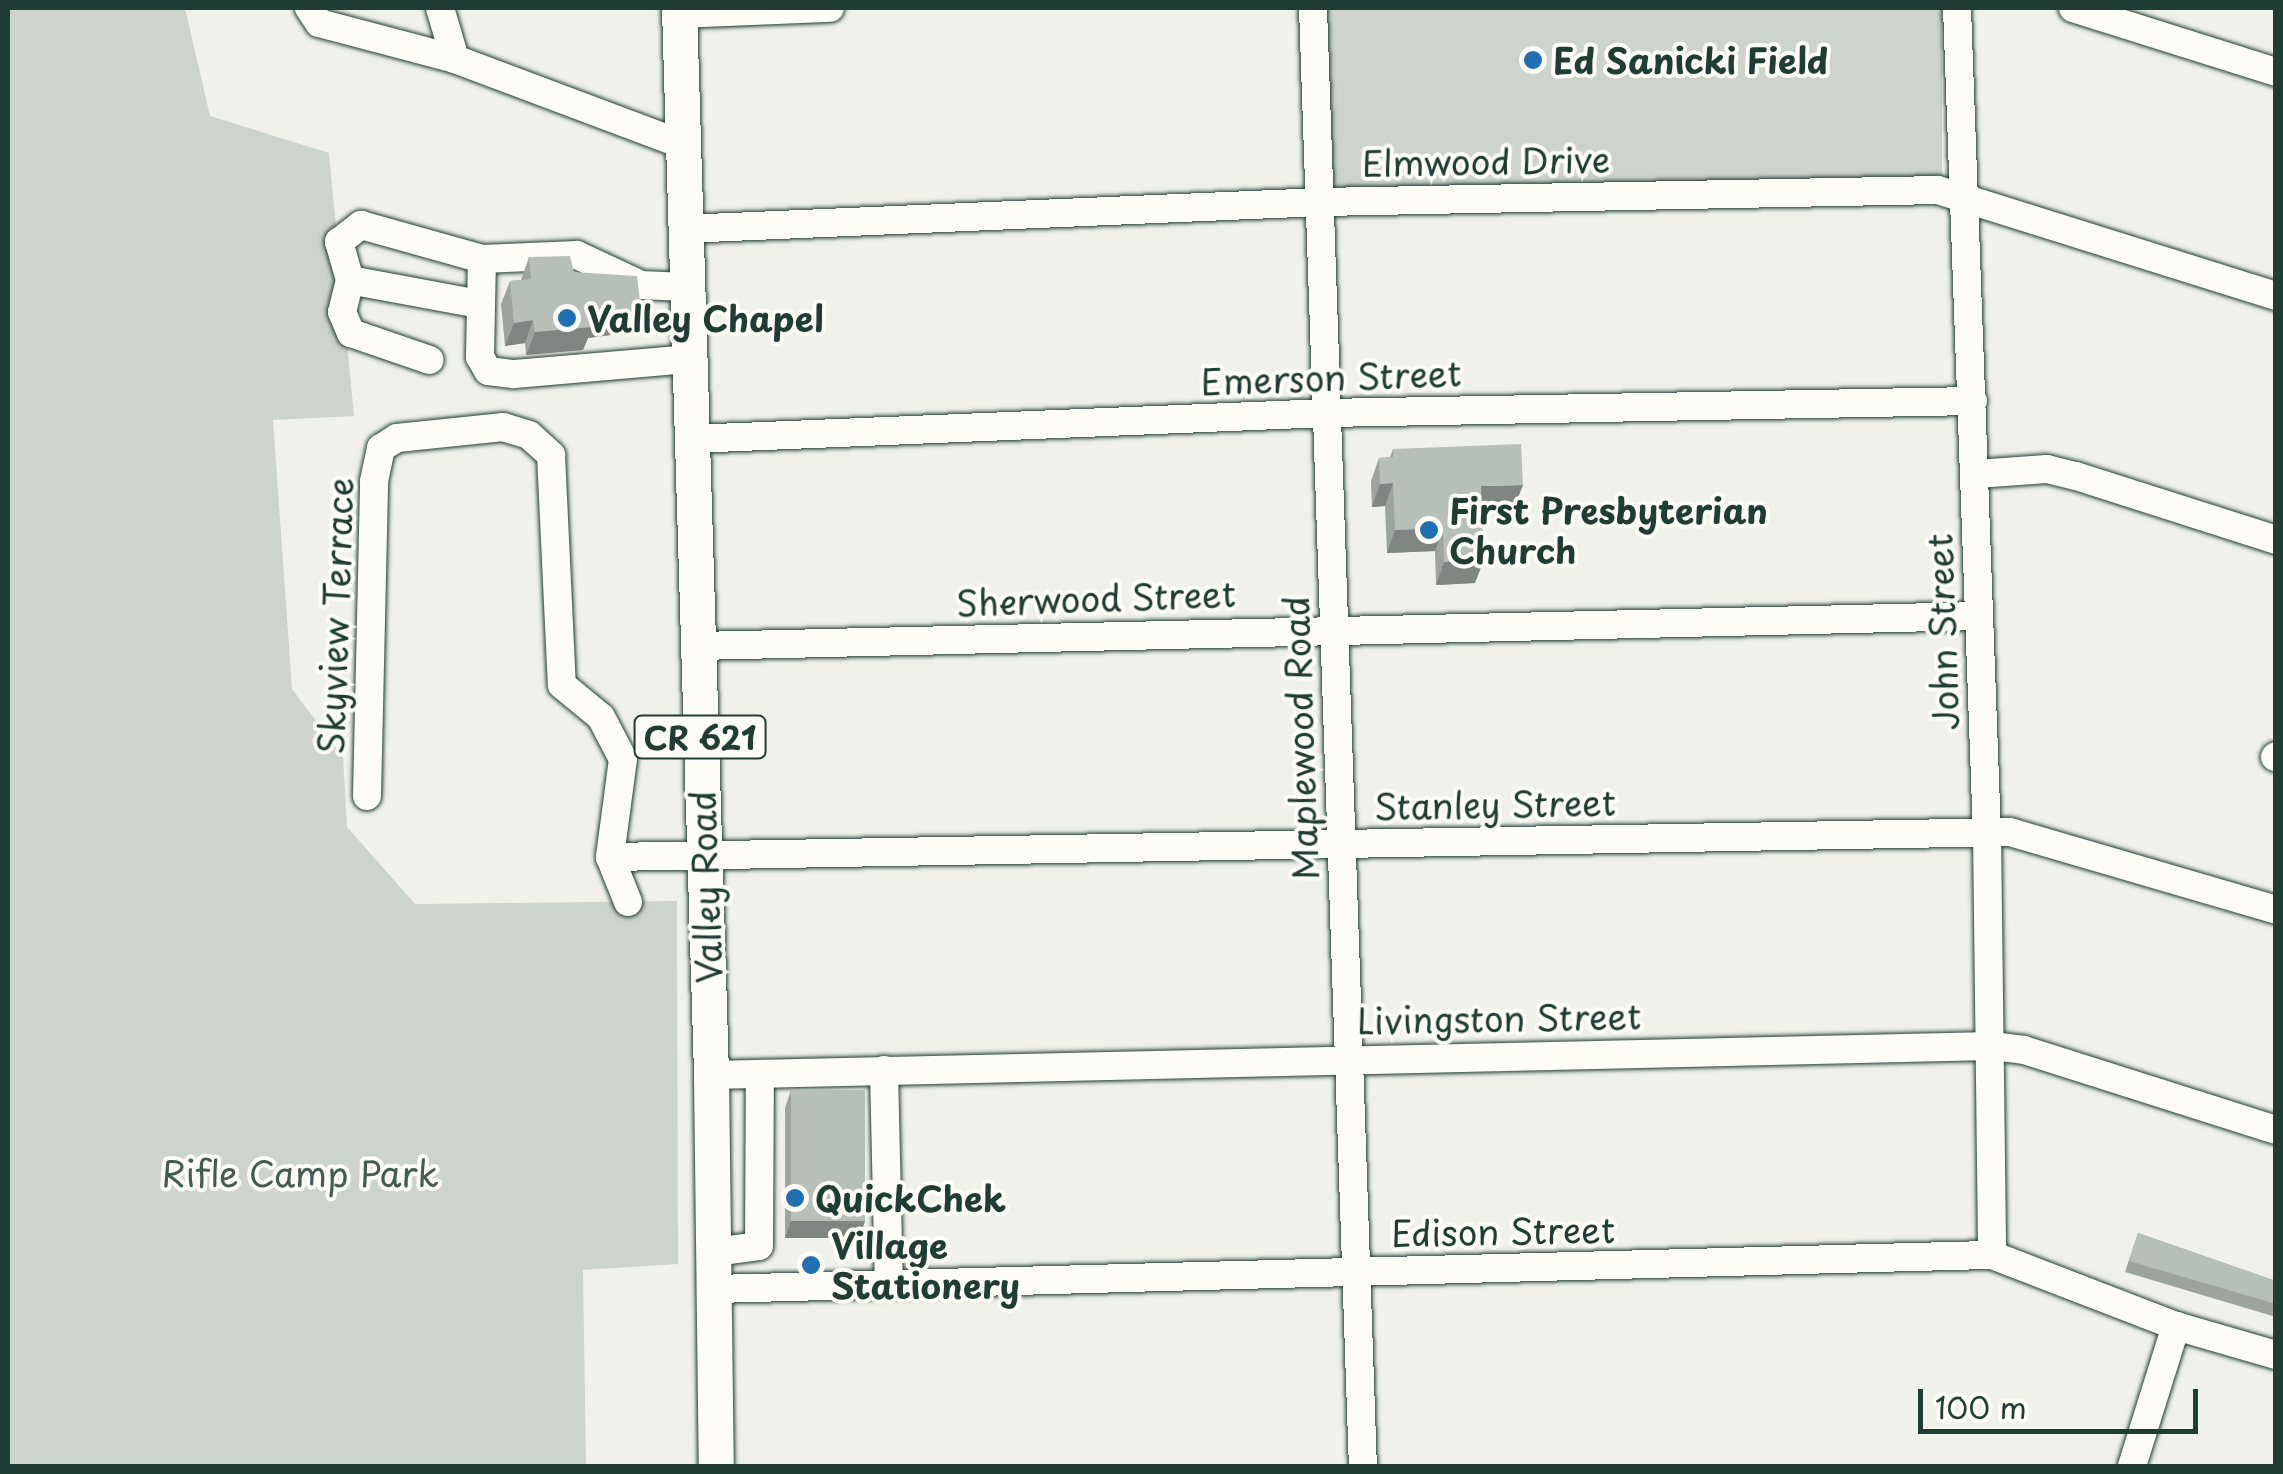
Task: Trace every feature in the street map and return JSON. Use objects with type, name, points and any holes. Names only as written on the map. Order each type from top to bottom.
[{"type":"main road","name":"Valley Road","points":[[679,11],[678,143],[692,438],[711,1075],[716,1466]]},
{"type":"street","points":[[309,8],[319,23],[455,59],[678,143]]},
{"type":"street","points":[[440,8],[455,59]]},
{"type":"street","points":[[679,11],[830,8]]},
{"type":"street","name":"Maplewood Road","points":[[1313,8],[1363,1466]]},
{"type":"street","name":"John Street","points":[[1957,8],[1988,833],[1992,1255]]},
{"type":"street","points":[[2073,8],[2276,72]]},
{"type":"street","name":"Elmwood Drive","points":[[683,229],[1322,202],[1938,190],[1965,195],[2276,296]]},
{"type":"street","points":[[430,360],[351,333],[342,312],[350,280],[339,242],[352,227],[482,259],[577,256],[641,284],[685,287]]},
{"type":"street","points":[[482,259],[480,357],[488,371],[688,360]]},
{"type":"street","points":[[350,280],[479,304]]},
{"type":"street","name":"Emerson Street","points":[[692,438],[1326,413],[1973,401]]},
{"type":"street","name":"Skyview Terrace","points":[[367,796],[374,481],[381,448],[396,438],[503,427],[529,435],[550,456],[562,685],[601,717],[623,760],[610,857],[628,902]]},
{"type":"street","points":[[1976,474],[2047,469],[2276,540]]},
{"type":"street","name":"Sherwood Street","points":[[698,646],[1333,628],[1977,616]]},
{"type":"street","name":"Stanley Street","points":[[704,860],[2010,832],[2276,910]]},
{"type":"street","points":[[610,857],[704,860]]},
{"type":"street","name":"Livingston Street","points":[[711,1075],[1992,1046],[2024,1050],[2276,1130]]},
{"type":"street","points":[[884,1070],[889,1284]]},
{"type":"street","points":[[714,1252],[760,1246],[760,1074]]},
{"type":"street","name":"Edison Street","points":[[715,1289],[1992,1255],[2176,1326],[2276,1355]]},
{"type":"street","points":[[2132,1466],[2176,1326]]},
{"type":"green space","name":"Rifle Camp Park","points":[[8,8],[185,8],[210,116],[329,153],[354,416],[273,420],[292,689],[343,757],[347,827],[415,904],[677,901],[678,1264],[583,1270],[586,1466],[8,1466]]},
{"type":"green space","points":[[1326,8],[1942,8],[1942,187],[1326,187]]},
{"type":"building","points":[[570,256],[574,272],[637,276],[641,309],[590,316],[592,327],[535,332],[533,320],[514,323],[510,281],[531,279],[529,257]]},
{"type":"building","name":"First Presbyterian Church","points":[[1521,444],[1523,485],[1481,486],[1484,560],[1444,562],[1443,528],[1395,530],[1393,483],[1380,484],[1379,458],[1393,457],[1393,449]]},
{"type":"building","points":[[791,1090],[865,1090],[865,1221],[791,1221]]},
{"type":"building","points":[[2138,1233],[2276,1281],[2276,1304],[2129,1261]]},
{"type":"place","name":"Ed Sanicki Field","points":[[1533,60]]},
{"type":"place","name":"Valley Chapel","points":[[567,318]]},
{"type":"place","name":"First Presbyterian Church","points":[[1429,530]]},
{"type":"place","name":"QuickChek","points":[[795,1198]]},
{"type":"place","name":"Village Stationery","points":[[811,1265]]}]
